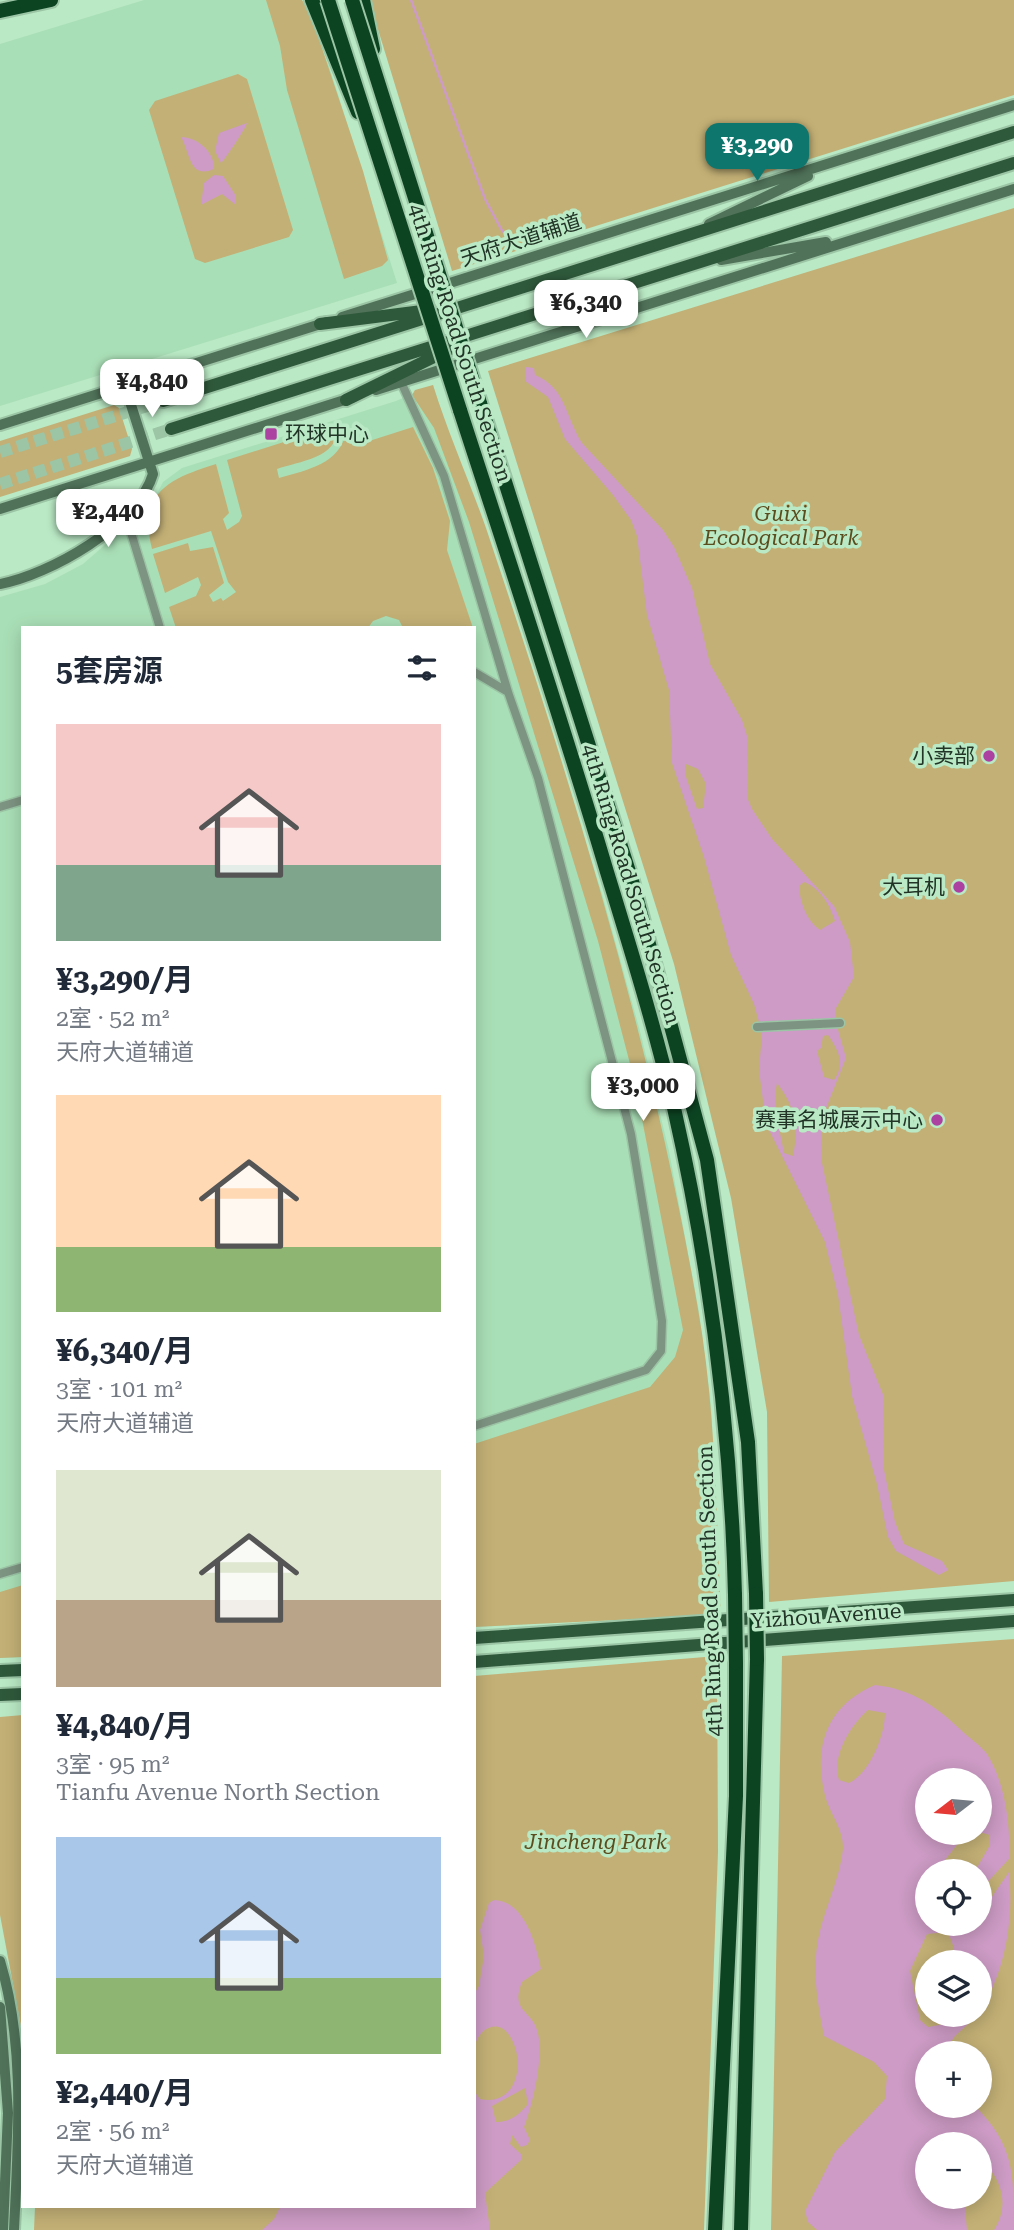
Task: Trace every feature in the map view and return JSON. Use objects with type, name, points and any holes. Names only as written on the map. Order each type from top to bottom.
[{"type":"highway","points":[[0,11],[51,0]]},
{"type":"highway","points":[[312,0],[384,177]]},
{"type":"highway","name":"4th Ring Road South Section","points":[[328,0],[585,799],[647,1003],[674,1109],[700,1245],[719,1372],[732,1505],[735,1595],[736,1796],[715,2230]]},
{"type":"highway","name":"4th Ring Road South Section","points":[[352,0],[632,881],[707,1160],[748,1442],[756,1594],[757,1659],[741,2230]]},
{"type":"highway","points":[[363,0],[382,92]]},
{"type":"main road","points":[[163,401],[1014,132]]},
{"type":"main road","points":[[172,429],[1014,163]]},
{"type":"main road","points":[[320,324],[471,303]]},
{"type":"main road","points":[[346,400],[480,332]]},
{"type":"main road","name":"Yizhou Avenue","points":[[476,1638],[1014,1600]]},
{"type":"main road","name":"Yizhou Avenue","points":[[476,1662],[1014,1621]]},
{"type":"main road","points":[[0,1671],[21,1670]]},
{"type":"main road","points":[[0,1695],[21,1694]]},
{"type":"street","name":"天府大道辅道","points":[[0,425],[1014,105]]},
{"type":"street","points":[[685,236],[842,159]]},
{"type":"street","points":[[0,509],[1014,189]]},
{"type":"street","points":[[694,264],[864,236]]},
{"type":"street","points":[[401,382],[444,476],[508,692],[538,778],[631,1134],[663,1337],[656,1360],[646,1370],[476,1425]]},
{"type":"street","points":[[0,584],[47,569],[111,529],[126,516],[149,487],[153,474],[125,386]]},
{"type":"street","points":[[126,516],[159,626]]},
{"type":"street","points":[[476,673],[508,692]]},
{"type":"street","points":[[0,807],[21,801]]},
{"type":"street","points":[[757,1027],[840,1023]]},
{"type":"street","points":[[0,1574],[21,1568]]},
{"type":"street","points":[[0,1961],[11,2011],[16,2075],[14,2230]]},
{"type":"street","points":[[0,2007],[8,2113],[3,2230]]},
{"type":"shaded area","points":[[144,0],[300,0],[329,66],[397,283],[0,406],[0,44]]},
{"type":"shaded area","points":[[247,123],[221,163],[215,151],[219,133]]},
{"type":"shaded area","points":[[181,137],[204,147],[212,157],[214,169],[200,171],[195,168]]},
{"type":"shaded area","points":[[214,175],[223,176],[236,196],[236,205],[222,194],[201,205],[204,183]]},
{"type":"shaded area","points":[[526,367],[534,368],[535,375],[553,387],[582,443],[663,530],[674,547],[692,588],[710,664],[742,720],[748,739],[747,797],[752,809],[772,839],[834,906],[850,942],[854,977],[836,1008],[835,1019],[846,1058],[821,1121],[822,1163],[859,1335],[884,1397],[883,1465],[895,1522],[904,1544],[942,1561],[948,1570],[939,1575],[896,1551],[888,1537],[877,1484],[852,1396],[838,1295],[825,1242],[766,1124],[759,1070],[762,1033],[754,1004],[731,955],[704,857],[672,763],[669,690],[647,615],[637,536],[631,520],[613,495],[565,439],[548,397],[525,381]],"holes":[[[686,764],[698,769],[706,784],[703,808],[697,809],[685,774]],[[804,882],[820,893],[835,921],[820,930],[815,926],[805,910],[799,886]],[[828,1035],[839,1057],[840,1068],[834,1080],[824,1077],[817,1051],[821,1048],[823,1036]],[[777,1083],[788,1100],[794,1117],[796,1136],[793,1156],[784,1153],[775,1100]]]},
{"type":"shaded area","points":[[433,385],[484,525],[602,894],[640,1031],[669,1151],[699,1312],[711,1405],[721,1615],[476,1627],[476,626],[21,626],[21,1657],[0,1658],[0,597],[45,584],[83,564],[152,504],[163,482],[182,468],[396,401]]},
{"type":"shaded area","points":[[875,1685],[901,1690],[923,1700],[985,1751],[998,1778],[1008,1819],[1009,1859],[992,1877],[992,1859],[982,1859],[992,1845],[992,1768],[915,1768],[915,1845],[957,1845],[946,1859],[915,1859],[915,1936],[926,1936],[920,1950],[915,1950],[915,1960],[910,1971],[915,1996],[915,2027],[965,2027],[951,2041],[915,2041],[915,2118],[988,2120],[998,2134],[1009,2161],[1014,2230],[994,2230],[999,2221],[1002,2195],[992,2173],[992,2132],[915,2132],[915,2209],[965,2209],[967,2230],[817,2230],[808,2222],[805,2211],[835,2152],[885,2099],[887,2076],[874,2062],[824,2036],[816,1983],[817,1944],[843,1849],[822,1780],[822,1746],[834,1717],[845,1704]],"holes":[[[868,1710],[885,1713],[870,1762],[857,1778],[849,1783],[839,1780],[837,1771],[840,1751],[855,1724]]]},
{"type":"shaded area","points":[[1009,1872],[1009,1927],[992,1990],[992,1950],[954,1948],[950,1936],[992,1936],[992,1897]]},
{"type":"shaded area","points":[[494,1900],[505,1902],[514,1908],[527,1926],[541,1969],[522,1982],[518,1999],[534,2023],[539,2040],[537,2078],[524,2127],[530,2140],[527,2145],[521,2147],[512,2135],[510,2144],[522,2155],[521,2160],[485,2193],[490,2230],[262,2230],[274,2219],[280,2208],[476,2208],[476,2094],[480,2099],[492,2100],[510,2090],[515,2081],[518,2060],[511,2038],[501,2028],[489,2028],[476,2042],[476,1991],[484,1956],[480,1930],[489,1903]],"holes":[[[525,2088],[528,2104],[506,2121],[496,2122],[492,2106]]]},
{"type":"green space","points":[[266,0],[302,0],[311,15],[363,171],[388,260],[382,266],[344,279],[287,90],[280,46]]},
{"type":"green space","points":[[369,0],[1014,0],[1014,95],[452,271]]},
{"type":"green space","points":[[238,74],[247,79],[293,230],[289,237],[205,263],[195,259],[149,110],[155,101]]},
{"type":"green space","name":"Guixi Ecological Park","points":[[1014,208],[1014,1581],[769,1602],[767,1412],[731,1198],[674,964],[488,371]]},
{"type":"green space","points":[[433,385],[486,528],[579,818],[658,1110],[704,1347],[714,1462],[721,1615],[476,1627],[476,1443],[650,1387],[675,1357],[683,1330],[635,1083],[598,941],[469,522],[434,428],[412,395],[415,390]]},
{"type":"green space","points":[[114,405],[119,408],[132,449],[130,456],[0,497],[0,441]]},
{"type":"green space","points":[[337,425],[337,436],[333,445],[317,456],[277,469],[279,478],[330,459],[343,443],[346,432],[355,442],[363,443],[413,427],[433,468],[450,521],[447,550],[472,626],[402,626],[399,620],[386,616],[373,621],[369,626],[175,626],[169,607],[196,596],[201,585],[198,577],[165,593],[153,554],[188,543],[190,551],[213,547],[224,583],[209,595],[213,602],[221,598],[223,601],[236,592],[228,582],[211,531],[152,549],[149,514],[153,501],[171,483],[216,464],[229,513],[223,519],[227,530],[239,522],[242,516],[227,460]]},
{"type":"green space","points":[[21,1586],[21,1657],[0,1658],[0,1592]]},
{"type":"green space","points":[[1014,1639],[1014,2230],[771,2230],[782,1656]]},
{"type":"green space","name":"Jincheng Park","points":[[717,1656],[718,1852],[704,2230],[34,2230],[35,2208],[476,2208],[476,1676]]},
{"type":"green space","points":[[21,1715],[21,2026],[0,1915],[0,1717]]},
{"type":"waterway","points":[[411,0],[485,199],[501,229],[515,246]]},
{"type":"tunnel","points":[[0,452],[163,401]]},
{"type":"tunnel","points":[[0,484],[171,429]]},
{"type":"place","name":"环球中心","points":[[271,434]]},
{"type":"place","name":"小卖部","points":[[989,756]]},
{"type":"place","name":"大耳机","points":[[959,887]]},
{"type":"place","name":"赛事名城展示中心","points":[[937,1120]]}]
